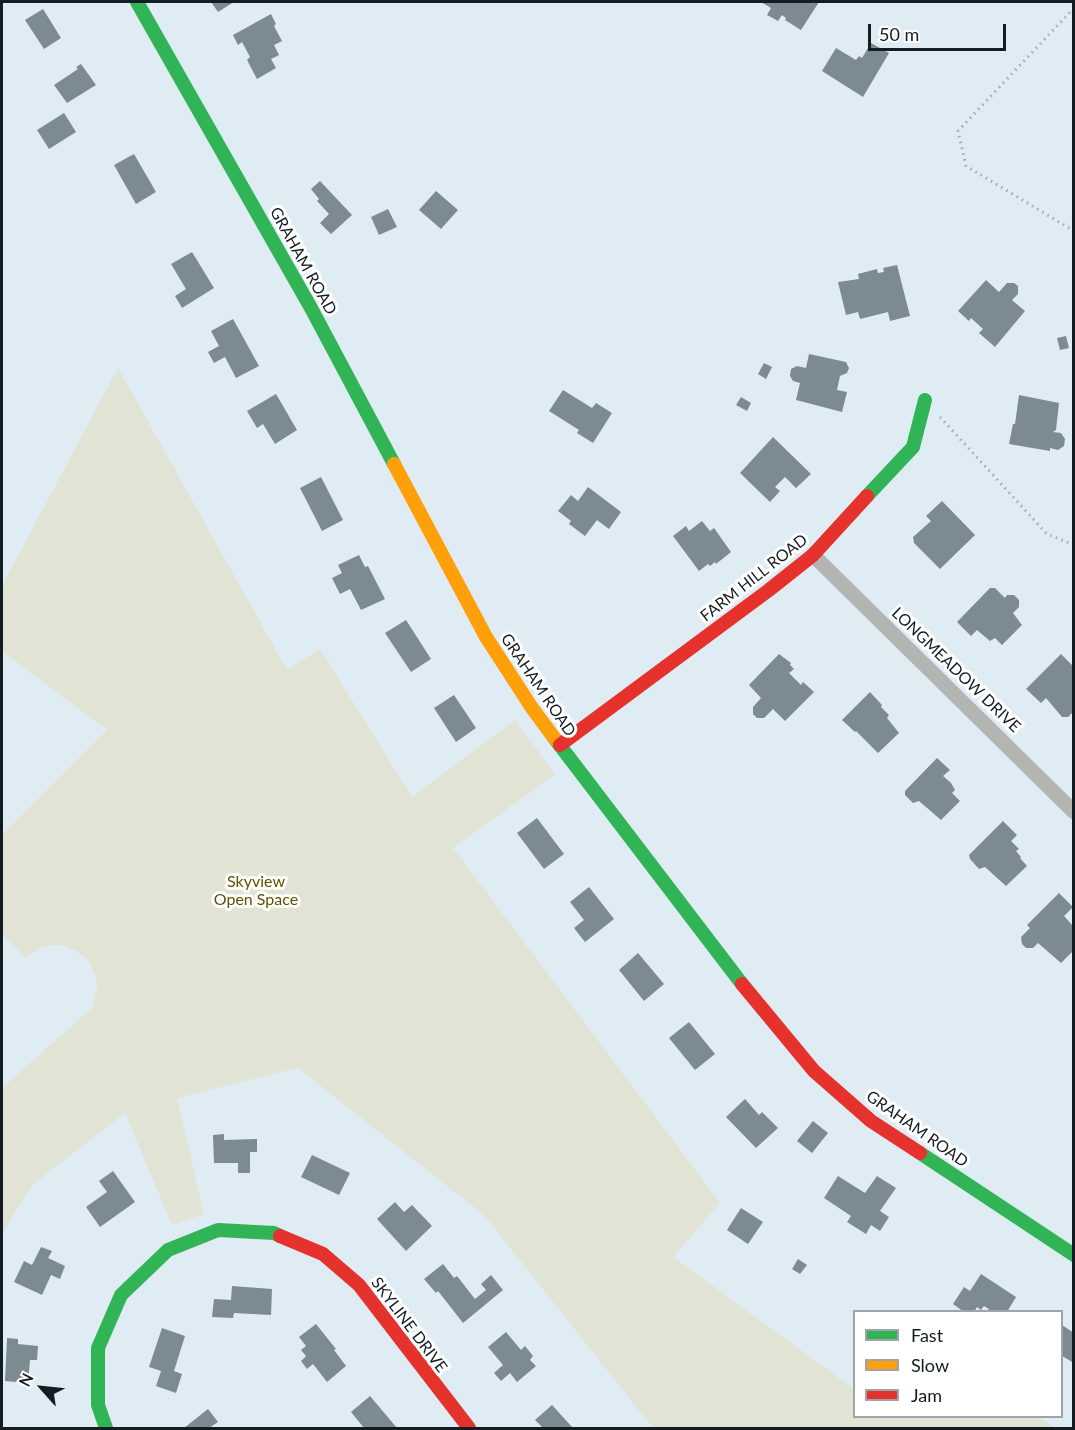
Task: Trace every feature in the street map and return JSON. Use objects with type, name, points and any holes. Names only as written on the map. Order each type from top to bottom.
[{"type":"street","name":"GRAHAM ROAD","points":[[137,2],[311,308],[486,637],[532,708],[753,999],[814,1071],[871,1121],[1074,1255]]},
{"type":"street","name":"FARM HILL ROAD","points":[[560,745],[770,590],[813,555],[913,447],[925,400]]},
{"type":"street","name":"LONGMEADOW DRIVE","points":[[813,555],[1074,812]]},
{"type":"street","name":"SKYLINE DRIVE","points":[[106,1428],[98,1405],[98,1348],[121,1295],[168,1250],[218,1230],[274,1233],[323,1254],[358,1285],[469,1428]]},
{"type":"path","points":[[1074,8],[958,131],[966,166],[1074,231]]},
{"type":"path","points":[[925,400],[1047,534],[1074,545]]},
{"type":"green space","name":"Skyview Open Space","points":[[118,368],[287,670],[320,649],[412,797],[515,720],[555,774],[453,848],[720,1203],[673,1257],[853,1388],[853,1418],[1040,1418],[1056,1428],[653,1428],[484,1215],[298,1068],[177,1098],[204,1214],[172,1225],[125,1113],[31,1186],[2,1234],[2,1088],[93,1007],[97,988],[95,974],[89,961],[78,952],[65,946],[51,945],[37,949],[26,958],[2,934],[2,835],[107,730],[2,651],[2,586]]},
{"type":"building","points":[[211,2],[234,2],[218,12]]},
{"type":"building","points":[[761,2],[819,2],[801,30],[785,20],[786,18],[782,15],[778,21],[767,15],[771,8]]},
{"type":"building","points":[[43,9],[61,38],[44,49],[25,20]]},
{"type":"building","points":[[271,14],[282,41],[274,45],[279,55],[271,59],[276,68],[257,79],[247,60],[250,57],[242,42],[238,45],[233,35]]},
{"type":"building","points":[[871,43],[889,53],[863,97],[822,71],[836,48],[856,60],[859,56],[862,58]]},
{"type":"building","points":[[81,64],[96,85],[67,103],[54,85],[78,69],[76,67]]},
{"type":"building","points":[[64,113],[76,132],[49,149],[37,130]]},
{"type":"building","points":[[134,154],[156,192],[136,204],[114,165]]},
{"type":"building","points":[[320,181],[352,215],[331,234],[320,223],[329,214],[317,201],[319,199],[311,189]]},
{"type":"building","points":[[436,191],[458,210],[441,229],[419,210]]},
{"type":"building","points":[[388,209],[397,227],[379,235],[371,217]]},
{"type":"building","points":[[192,252],[214,288],[182,308],[175,296],[186,289],[171,264]]},
{"type":"building","points":[[897,265],[910,316],[890,321],[888,312],[860,319],[858,312],[846,315],[838,282],[859,279],[858,274],[877,269],[878,273],[884,272],[883,268]]},
{"type":"building","points":[[986,280],[999,292],[1007,283],[1014,283],[1018,286],[1018,294],[1012,300],[1025,311],[995,347],[979,333],[983,329],[971,318],[969,321],[958,311]]},
{"type":"building","points":[[233,319],[259,366],[236,378],[225,357],[214,363],[208,352],[219,346],[211,331]]},
{"type":"building","points":[[1066,336],[1069,348],[1060,350],[1057,338]]},
{"type":"building","points":[[809,354],[846,362],[849,368],[847,373],[840,376],[837,390],[847,392],[842,412],[796,400],[800,383],[793,381],[790,376],[791,369],[797,366],[806,368]]},
{"type":"building","points":[[764,363],[772,367],[766,379],[758,374]]},
{"type":"building","points":[[563,390],[592,408],[596,403],[612,413],[593,443],[577,433],[579,430],[549,411]]},
{"type":"building","points":[[276,394],[297,430],[275,444],[263,424],[257,428],[247,411]]},
{"type":"building","points":[[1019,395],[1059,403],[1056,430],[1053,432],[1061,433],[1065,439],[1064,446],[1058,450],[1050,448],[1050,451],[1009,444],[1013,424],[1015,424]]},
{"type":"building","points":[[741,397],[751,403],[747,411],[736,405]]},
{"type":"building","points":[[773,437],[811,474],[796,488],[785,477],[775,487],[780,491],[770,502],[740,473]]},
{"type":"building","points":[[321,477],[343,520],[322,531],[300,488]]},
{"type":"building","points":[[588,487],[621,512],[609,529],[597,520],[585,536],[569,524],[571,521],[558,511],[571,495],[578,501]]},
{"type":"building","points":[[942,501],[975,535],[940,569],[914,543],[913,537],[931,521],[926,516]]},
{"type":"building","points":[[702,521],[710,531],[714,528],[731,552],[716,564],[715,562],[710,566],[708,564],[699,571],[673,536],[686,526],[689,531]]},
{"type":"building","points":[[359,555],[365,567],[368,566],[385,599],[361,610],[350,589],[340,594],[332,578],[342,573],[338,565]]},
{"type":"building","points":[[990,588],[995,588],[1005,598],[1007,595],[1014,595],[1019,600],[1019,607],[1013,613],[1022,625],[1002,645],[995,638],[990,641],[977,630],[971,636],[957,622]]},
{"type":"building","points":[[406,620],[431,659],[411,672],[385,633]]},
{"type":"building","points":[[779,654],[791,663],[794,669],[789,673],[801,685],[803,682],[814,692],[785,721],[773,709],[764,718],[757,718],[753,714],[753,707],[761,698],[749,685]]},
{"type":"building","points":[[1061,654],[1074,667],[1074,711],[1068,717],[1062,717],[1046,698],[1041,703],[1026,689]]},
{"type":"building","points":[[870,692],[882,705],[881,707],[889,715],[887,718],[899,733],[878,753],[842,720]]},
{"type":"building","points":[[454,695],[476,728],[456,742],[434,708]]},
{"type":"building","points":[[937,758],[950,770],[943,776],[951,783],[955,790],[952,793],[960,801],[941,820],[919,801],[913,803],[905,795],[905,791]]},
{"type":"building","points":[[537,818],[564,854],[544,869],[517,833]]},
{"type":"building","points":[[1003,821],[1017,835],[1011,841],[1019,849],[1016,851],[1027,866],[1006,886],[985,867],[979,869],[969,855]]},
{"type":"building","points":[[589,887],[614,919],[585,942],[574,928],[584,920],[570,902]]},
{"type":"building","points":[[1059,893],[1073,907],[1064,916],[1074,927],[1074,950],[1061,963],[1038,943],[1033,948],[1026,948],[1022,944],[1021,937],[1030,928],[1027,925]]},
{"type":"building","points":[[638,953],[664,984],[644,1001],[619,970]]},
{"type":"building","points":[[689,1022],[715,1054],[695,1070],[669,1038]]},
{"type":"building","points":[[745,1099],[759,1115],[762,1112],[778,1128],[756,1148],[726,1117]]},
{"type":"building","points":[[813,1121],[828,1133],[812,1153],[797,1141]]},
{"type":"building","points":[[224,1134],[224,1140],[257,1139],[257,1152],[250,1152],[250,1173],[238,1173],[238,1163],[214,1163],[213,1135]]},
{"type":"building","points":[[312,1155],[350,1173],[339,1195],[301,1177]]},
{"type":"building","points":[[113,1171],[135,1202],[100,1227],[86,1207],[107,1192],[99,1181]]},
{"type":"building","points":[[838,1176],[865,1193],[877,1176],[896,1188],[880,1211],[889,1217],[880,1231],[871,1225],[866,1234],[847,1222],[851,1216],[824,1198]]},
{"type":"building","points":[[395,1202],[404,1212],[412,1205],[432,1226],[406,1251],[377,1219]]},
{"type":"building","points":[[741,1208],[763,1222],[748,1244],[727,1230]]},
{"type":"building","points":[[41,1247],[52,1251],[48,1258],[65,1266],[60,1279],[51,1275],[42,1295],[14,1282],[24,1261],[32,1265]]},
{"type":"building","points":[[798,1259],[807,1265],[800,1274],[792,1269]]},
{"type":"building","points":[[443,1264],[454,1278],[457,1276],[475,1299],[486,1290],[481,1284],[491,1275],[503,1290],[463,1323],[438,1291],[436,1293],[424,1279]]},
{"type":"building","points":[[981,1274],[1016,1297],[1008,1310],[988,1310],[984,1306],[981,1310],[977,1307],[975,1310],[961,1310],[953,1304],[964,1287],[970,1291]]},
{"type":"building","points":[[232,1286],[272,1289],[271,1315],[234,1313],[233,1318],[212,1317],[214,1299],[231,1300]]},
{"type":"building","points":[[316,1324],[346,1366],[327,1382],[313,1364],[307,1369],[301,1361],[306,1356],[301,1350],[306,1346],[299,1337]]},
{"type":"building","points":[[1063,1326],[1074,1333],[1074,1363],[1063,1357]]},
{"type":"building","points":[[162,1328],[185,1336],[174,1371],[182,1374],[176,1393],[156,1386],[161,1371],[149,1367]]},
{"type":"building","points":[[506,1332],[521,1350],[525,1346],[533,1356],[530,1360],[536,1366],[517,1382],[510,1373],[501,1381],[494,1373],[503,1365],[488,1347]]},
{"type":"building","points":[[7,1338],[18,1339],[18,1344],[38,1346],[37,1360],[30,1360],[28,1383],[5,1381]]},
{"type":"building","points":[[370,1396],[397,1428],[364,1428],[351,1412]]},
{"type":"building","points":[[552,1405],[573,1428],[543,1428],[535,1420]]},
{"type":"building","points":[[208,1409],[218,1422],[209,1428],[184,1428]]},
{"type":"traffic: fast","points":[[137,2],[311,308],[394,464]]},
{"type":"traffic: fast","points":[[867,496],[913,447],[925,400]]},
{"type":"traffic: fast","points":[[555,739],[742,984]]},
{"type":"traffic: fast","points":[[920,1153],[1074,1255]]},
{"type":"traffic: fast","points":[[106,1428],[98,1405],[98,1348],[121,1295],[168,1250],[218,1230],[274,1233],[280,1236]]},
{"type":"traffic: slow","points":[[394,464],[486,637],[555,739]]},
{"type":"traffic: jam","points":[[560,745],[813,555],[867,496]]},
{"type":"traffic: jam","points":[[742,984],[814,1071],[871,1121],[920,1153]]},
{"type":"traffic: jam","points":[[280,1236],[323,1254],[359,1285],[469,1428]]}]
